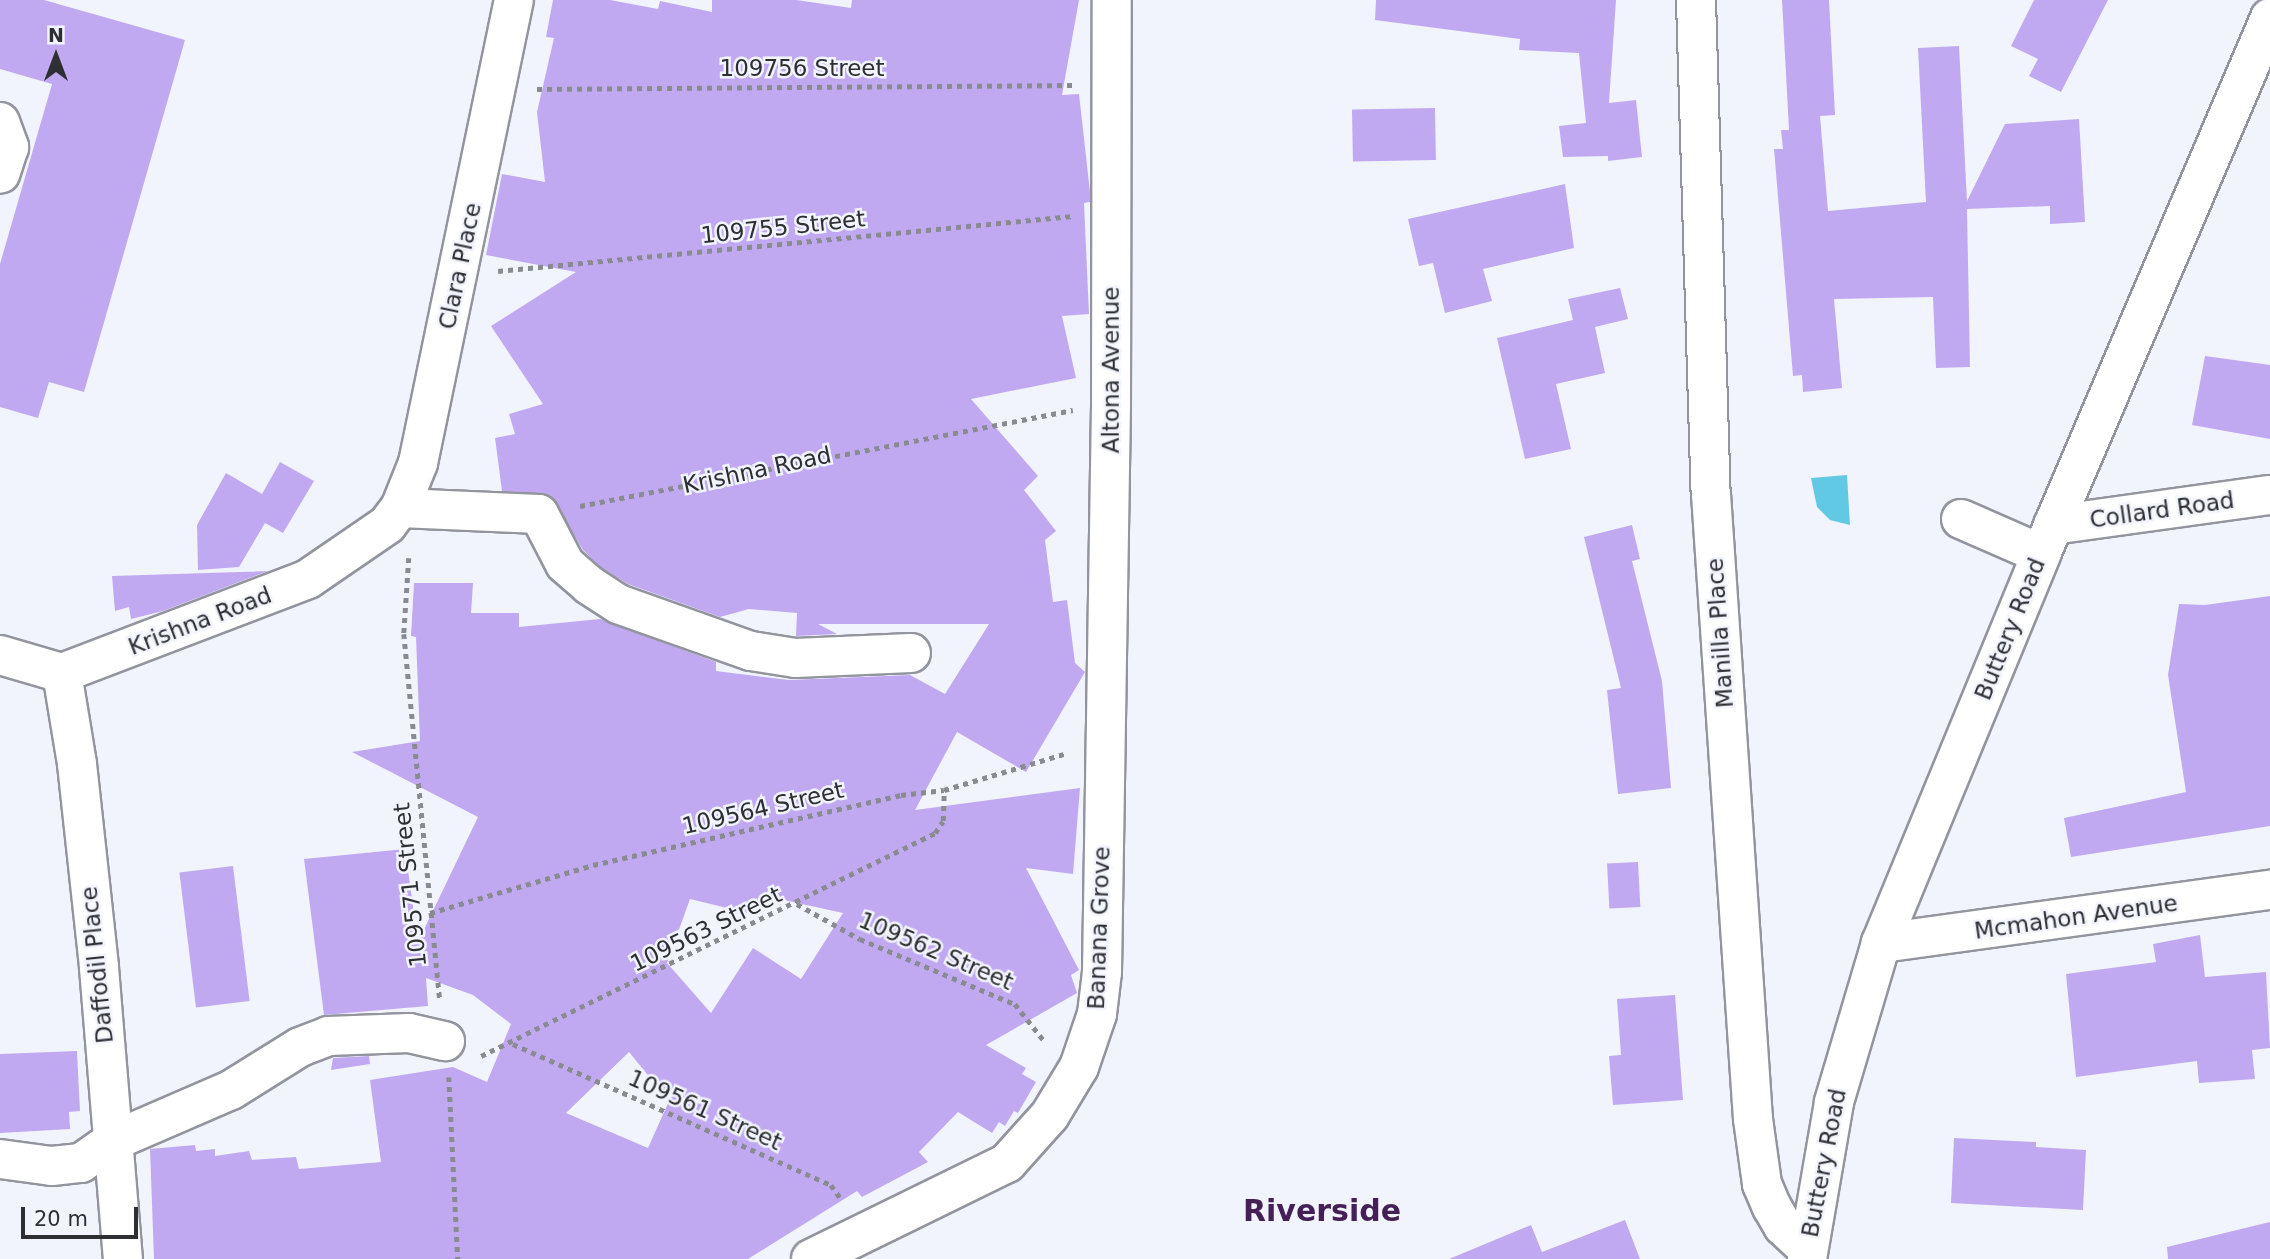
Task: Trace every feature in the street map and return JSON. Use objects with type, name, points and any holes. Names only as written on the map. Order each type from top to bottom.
[{"type":"street","name":"Clara Place","points":[[400,514],[418,463],[514,0]]},
{"type":"street","name":"Altona Avenue","points":[[1105,740],[1111,403],[1112,0]]},
{"type":"street","name":"Manilla Place","points":[[1696,0],[1711,494],[1753,1119],[1762,1184],[1783,1226],[1808,1254]]},
{"type":"street","name":"Buttery Road","points":[[1808,1254],[1834,1102],[1881,943],[2047,539],[2270,18]]},
{"type":"street","points":[[0,122],[9,147],[0,174]]},
{"type":"street","name":"Collard Road","points":[[2047,539],[2270,495]]},
{"type":"street","points":[[400,514],[539,514],[565,564],[589,585],[618,604],[751,651],[796,658],[911,653]]},
{"type":"street","name":"Krishna Road","points":[[62,673],[308,579],[400,514]]},
{"type":"street","points":[[1961,519],[2047,539]]},
{"type":"street","points":[[0,655],[62,673]]},
{"type":"street","name":"Daffodil Place","points":[[62,673],[77,764],[123,1259]]},
{"type":"street","name":"Banana Grove","points":[[811,1259],[974,1183],[1007,1163],[1029,1142],[1069,1083],[1089,1044],[1101,983],[1105,740]]},
{"type":"street","name":"Mcmahon Avenue","points":[[1881,943],[2270,890]]},
{"type":"street","points":[[0,1159],[68,1166],[92,1157],[113,1141],[231,1090],[300,1047],[328,1036],[409,1033],[447,1055]]},
{"type":"path","name":"109756 Street","points":[[495,89],[1110,85]]},
{"type":"path","name":"109755 Street","points":[[458,274],[1111,213]]},
{"type":"path","name":"Krishna Road","points":[[539,514],[924,436],[1111,403]]},
{"type":"path","name":"109571 Street","points":[[400,514],[404,634],[430,913],[447,1055],[458,1259]]},
{"type":"path","name":"109564 Street","points":[[430,913],[593,865],[901,795],[944,790],[1105,740]]},
{"type":"path","name":"109563 Street","points":[[447,1055],[512,1044],[936,833],[943,821],[944,790]]},
{"type":"path","name":"109562 Street","points":[[796,904],[860,939],[1015,1004],[1033,1023],[1069,1083]]},
{"type":"path","name":"109561 Street","points":[[512,1044],[831,1185],[866,1232]]},
{"type":"water","points":[[1847,475],[1850,525],[1830,520],[1817,507],[1811,478]]},
{"type":"building","points":[[0,0],[44,0],[185,40],[84,392],[49,382],[38,418],[0,407],[0,264],[52,84],[0,69]]},
{"type":"building","points":[[553,0],[610,0],[658,9],[660,1],[712,12],[712,0],[796,0],[851,8],[852,0],[1079,0],[1062,95],[1079,94],[1090,192],[1090,202],[1084,203],[1089,314],[1062,316],[1076,378],[971,399],[1038,476],[1024,490],[1056,531],[1045,540],[1053,602],[1067,600],[1075,663],[1085,672],[1026,772],[957,732],[915,810],[1080,788],[1073,874],[1026,868],[1079,970],[1071,975],[1077,993],[986,1045],[1026,1068],[1022,1074],[1036,1082],[1018,1113],[1014,1111],[1005,1126],[999,1122],[992,1133],[958,1112],[919,1152],[928,1162],[862,1197],[857,1191],[748,1259],[154,1259],[150,1149],[195,1145],[196,1151],[215,1149],[215,1156],[249,1151],[252,1160],[296,1157],[299,1169],[381,1162],[370,1080],[453,1067],[487,1082],[511,1024],[473,995],[426,978],[428,1006],[324,1015],[304,859],[405,849],[418,942],[478,817],[352,752],[420,741],[416,637],[411,636],[414,583],[473,583],[471,613],[519,613],[519,627],[600,619],[716,662],[716,671],[789,680],[910,675],[945,694],[989,624],[818,624],[837,634],[796,636],[797,613],[749,609],[720,617],[628,584],[602,568],[583,550],[550,495],[502,491],[495,438],[515,434],[509,414],[543,404],[491,326],[576,272],[486,255],[502,174],[545,182],[537,112],[554,38],[546,37]],"holes":[[[761,895],[843,913],[801,979],[753,948],[711,1013],[667,963],[690,899],[756,915]],[[629,1052],[669,1101],[648,1148],[566,1113]]]},
{"type":"building","points":[[1376,0],[1616,0],[1609,103],[1636,100],[1642,157],[1608,161],[1608,156],[1563,157],[1559,126],[1586,123],[1579,53],[1519,50],[1520,39],[1375,20]]},
{"type":"building","points":[[1782,0],[1829,0],[1835,115],[1820,116],[1828,211],[1926,202],[1918,48],[1959,46],[1967,201],[2005,124],[2079,119],[2085,222],[2050,224],[2050,206],[1967,209],[1970,367],[1936,368],[1933,297],[1834,299],[1842,388],[1803,392],[1802,375],[1793,376],[1774,149],[1783,149],[1781,130],[1789,130]]},
{"type":"building","points":[[2034,0],[2108,0],[2061,92],[2029,76],[2038,59],[2011,46]]},
{"type":"building","points":[[1435,108],[1436,160],[1353,161],[1352,109]]},
{"type":"building","points":[[1565,184],[1574,248],[1483,269],[1492,301],[1445,313],[1433,263],[1419,266],[1408,219]]},
{"type":"building","points":[[1620,288],[1628,319],[1595,327],[1605,373],[1556,384],[1571,449],[1525,459],[1497,338],[1573,320],[1568,299]]},
{"type":"building","points":[[2205,356],[2270,365],[2270,439],[2192,425]]},
{"type":"building","points":[[280,462],[314,481],[283,533],[265,523],[239,567],[198,570],[197,525],[226,473],[262,494]]},
{"type":"building","points":[[1632,525],[1640,559],[1632,561],[1662,681],[1671,788],[1618,794],[1607,690],[1621,688],[1584,537]]},
{"type":"building","points":[[268,571],[163,611],[131,619],[129,607],[115,611],[112,576]]},
{"type":"building","points":[[2270,596],[2270,826],[2071,857],[2064,818],[2186,792],[2168,675],[2179,604],[2205,605]]},
{"type":"building","points":[[1638,862],[1640,907],[1609,909],[1607,864]]},
{"type":"building","points":[[233,866],[250,1001],[196,1008],[179,873]]},
{"type":"building","points":[[2200,935],[2205,977],[2266,972],[2270,1048],[2252,1050],[2255,1079],[2199,1083],[2197,1061],[2076,1077],[2066,974],[2156,962],[2153,944]]},
{"type":"building","points":[[1675,995],[1683,1100],[1613,1105],[1609,1056],[1621,1055],[1617,999]]},
{"type":"building","points":[[77,1051],[80,1111],[69,1112],[70,1129],[0,1133],[0,1054]]},
{"type":"building","points":[[369,1056],[370,1064],[331,1070],[333,1058]]},
{"type":"building","points":[[1954,1138],[2036,1142],[2036,1147],[2086,1150],[2083,1210],[1951,1203]]},
{"type":"building","points":[[1625,1220],[1640,1259],[1449,1259],[1531,1225],[1542,1252]]},
{"type":"building","points":[[2270,1222],[2270,1259],[2168,1259],[2167,1247]]},
{"type":"district","name":"Riverside","points":[[1322,1211]]}]
